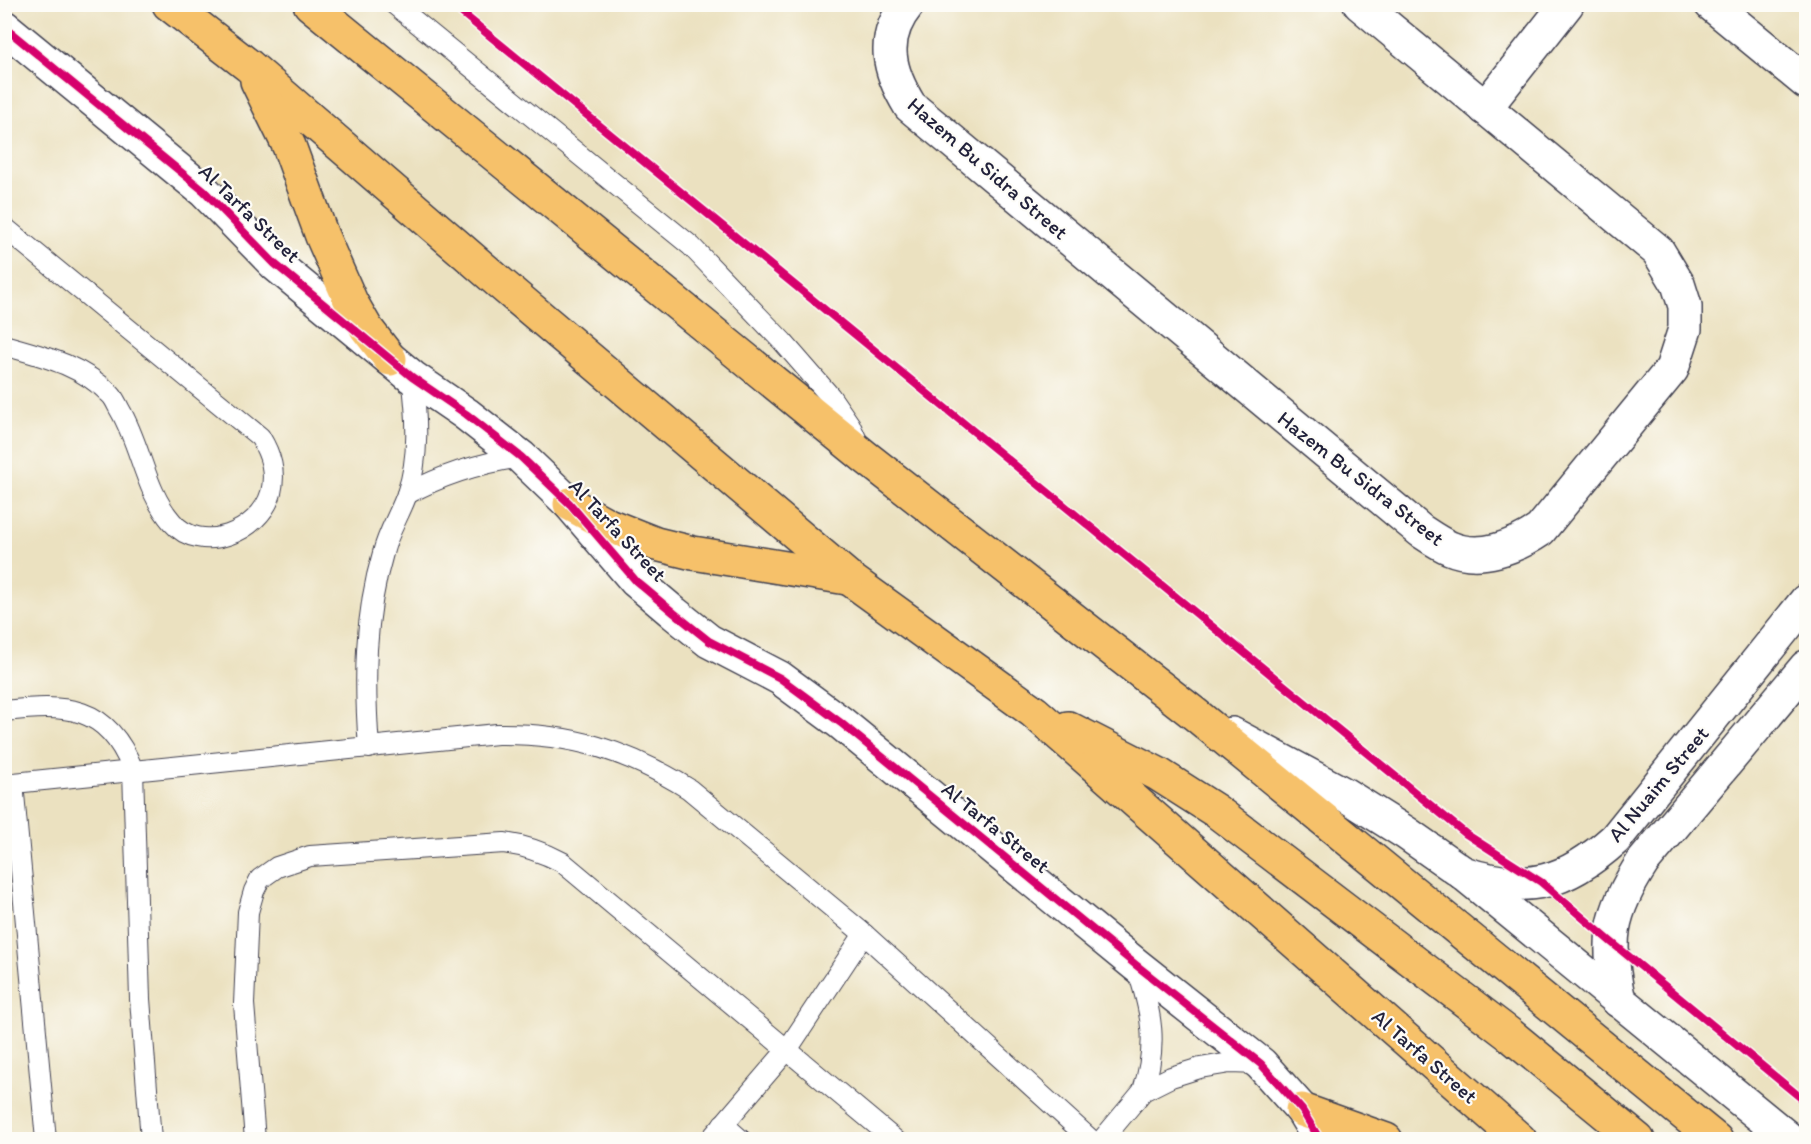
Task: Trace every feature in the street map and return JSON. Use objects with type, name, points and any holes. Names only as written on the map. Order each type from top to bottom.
[{"type":"main road","name":"Al Tarfa Street","points":[[169,4],[249,66],[500,283],[850,579],[1034,712],[1520,1140]]},
{"type":"main road","points":[[310,4],[864,456],[1196,715],[1716,1140]]},
{"type":"main road","points":[[249,66],[289,146],[322,236],[346,292],[366,328],[401,368]]},
{"type":"main road","points":[[570,504],[608,525],[656,544],[850,579]]},
{"type":"main road","points":[[1034,712],[1095,740],[1158,774],[1216,811],[1509,1034],[1638,1140]]},
{"type":"main road","points":[[1302,1110],[1386,1140]]},
{"type":"street","name":"Hazem Bu Sidra Street","points":[[908,4],[900,14],[891,36],[890,61],[896,84],[910,106],[1421,531],[1450,548],[1468,553],[1500,549],[1528,538],[1540,530],[1672,369],[1685,329],[1685,306],[1678,284],[1658,251],[1360,4]]},
{"type":"street","points":[[1485,108],[1567,4]]},
{"type":"street","points":[[1711,4],[1806,82]]},
{"type":"street","name":"Al Tarfa Street","points":[[4,27],[204,190],[274,264],[401,368],[521,457],[570,504],[636,581],[674,613],[709,641],[780,678],[841,723],[1136,965],[1261,1064],[1302,1110],[1320,1140]]},
{"type":"street","name":"Al Nuaim Street","points":[[1463,873],[1488,881],[1515,885],[1541,882],[1569,873],[1593,858],[1615,839],[1806,601]]},
{"type":"street","name":"Al Nuaim Street","points":[[1619,1001],[1612,969],[1610,941],[1617,910],[1628,885],[1664,837],[1806,666]]},
{"type":"street","points":[[1196,715],[1344,794],[1407,833],[1463,873],[1790,1140]]},
{"type":"lane","points":[[394,4],[691,246],[831,396],[850,425],[864,456]]},
{"type":"lane","points":[[4,227],[260,437],[273,467],[269,501],[248,527],[233,534],[218,538],[201,537],[186,532],[173,524],[159,504],[151,488],[134,435],[112,396],[74,367],[9,349]]},
{"type":"lane","points":[[369,748],[366,660],[371,606],[383,553],[407,494],[416,447],[416,423],[401,368]]},
{"type":"lane","points":[[407,494],[434,479],[462,469],[491,461],[521,457]]},
{"type":"lane","points":[[4,711],[43,706],[63,707],[81,712],[99,722],[114,735],[126,752],[133,771],[140,999],[151,1140]]},
{"type":"lane","points":[[46,1140],[9,784],[497,734],[531,734],[598,745],[630,756],[689,789],[864,934],[1091,1140]]},
{"type":"lane","points":[[255,1140],[244,1004],[248,912],[260,879],[277,867],[310,856],[504,843],[544,852],[562,862],[895,1140]]},
{"type":"lane","points":[[710,1140],[786,1050],[864,934]]},
{"type":"lane","points":[[1102,1140],[1143,1091],[1149,1074],[1153,1039],[1149,1003],[1136,965]]},
{"type":"lane","points":[[1143,1091],[1171,1077],[1200,1068],[1230,1063],[1261,1064]]},
{"type":"lane","points":[[723,1124],[741,1140]]},
{"type":"cycle path","points":[[451,4],[1466,834],[1541,882],[1806,1102]]},
{"type":"cycle path","points":[[4,27],[204,191],[275,264],[412,377],[466,414],[521,457],[570,504],[636,581],[674,613],[709,641],[780,678],[841,723],[1136,965],[1261,1064],[1302,1110],[1320,1140]]}]
